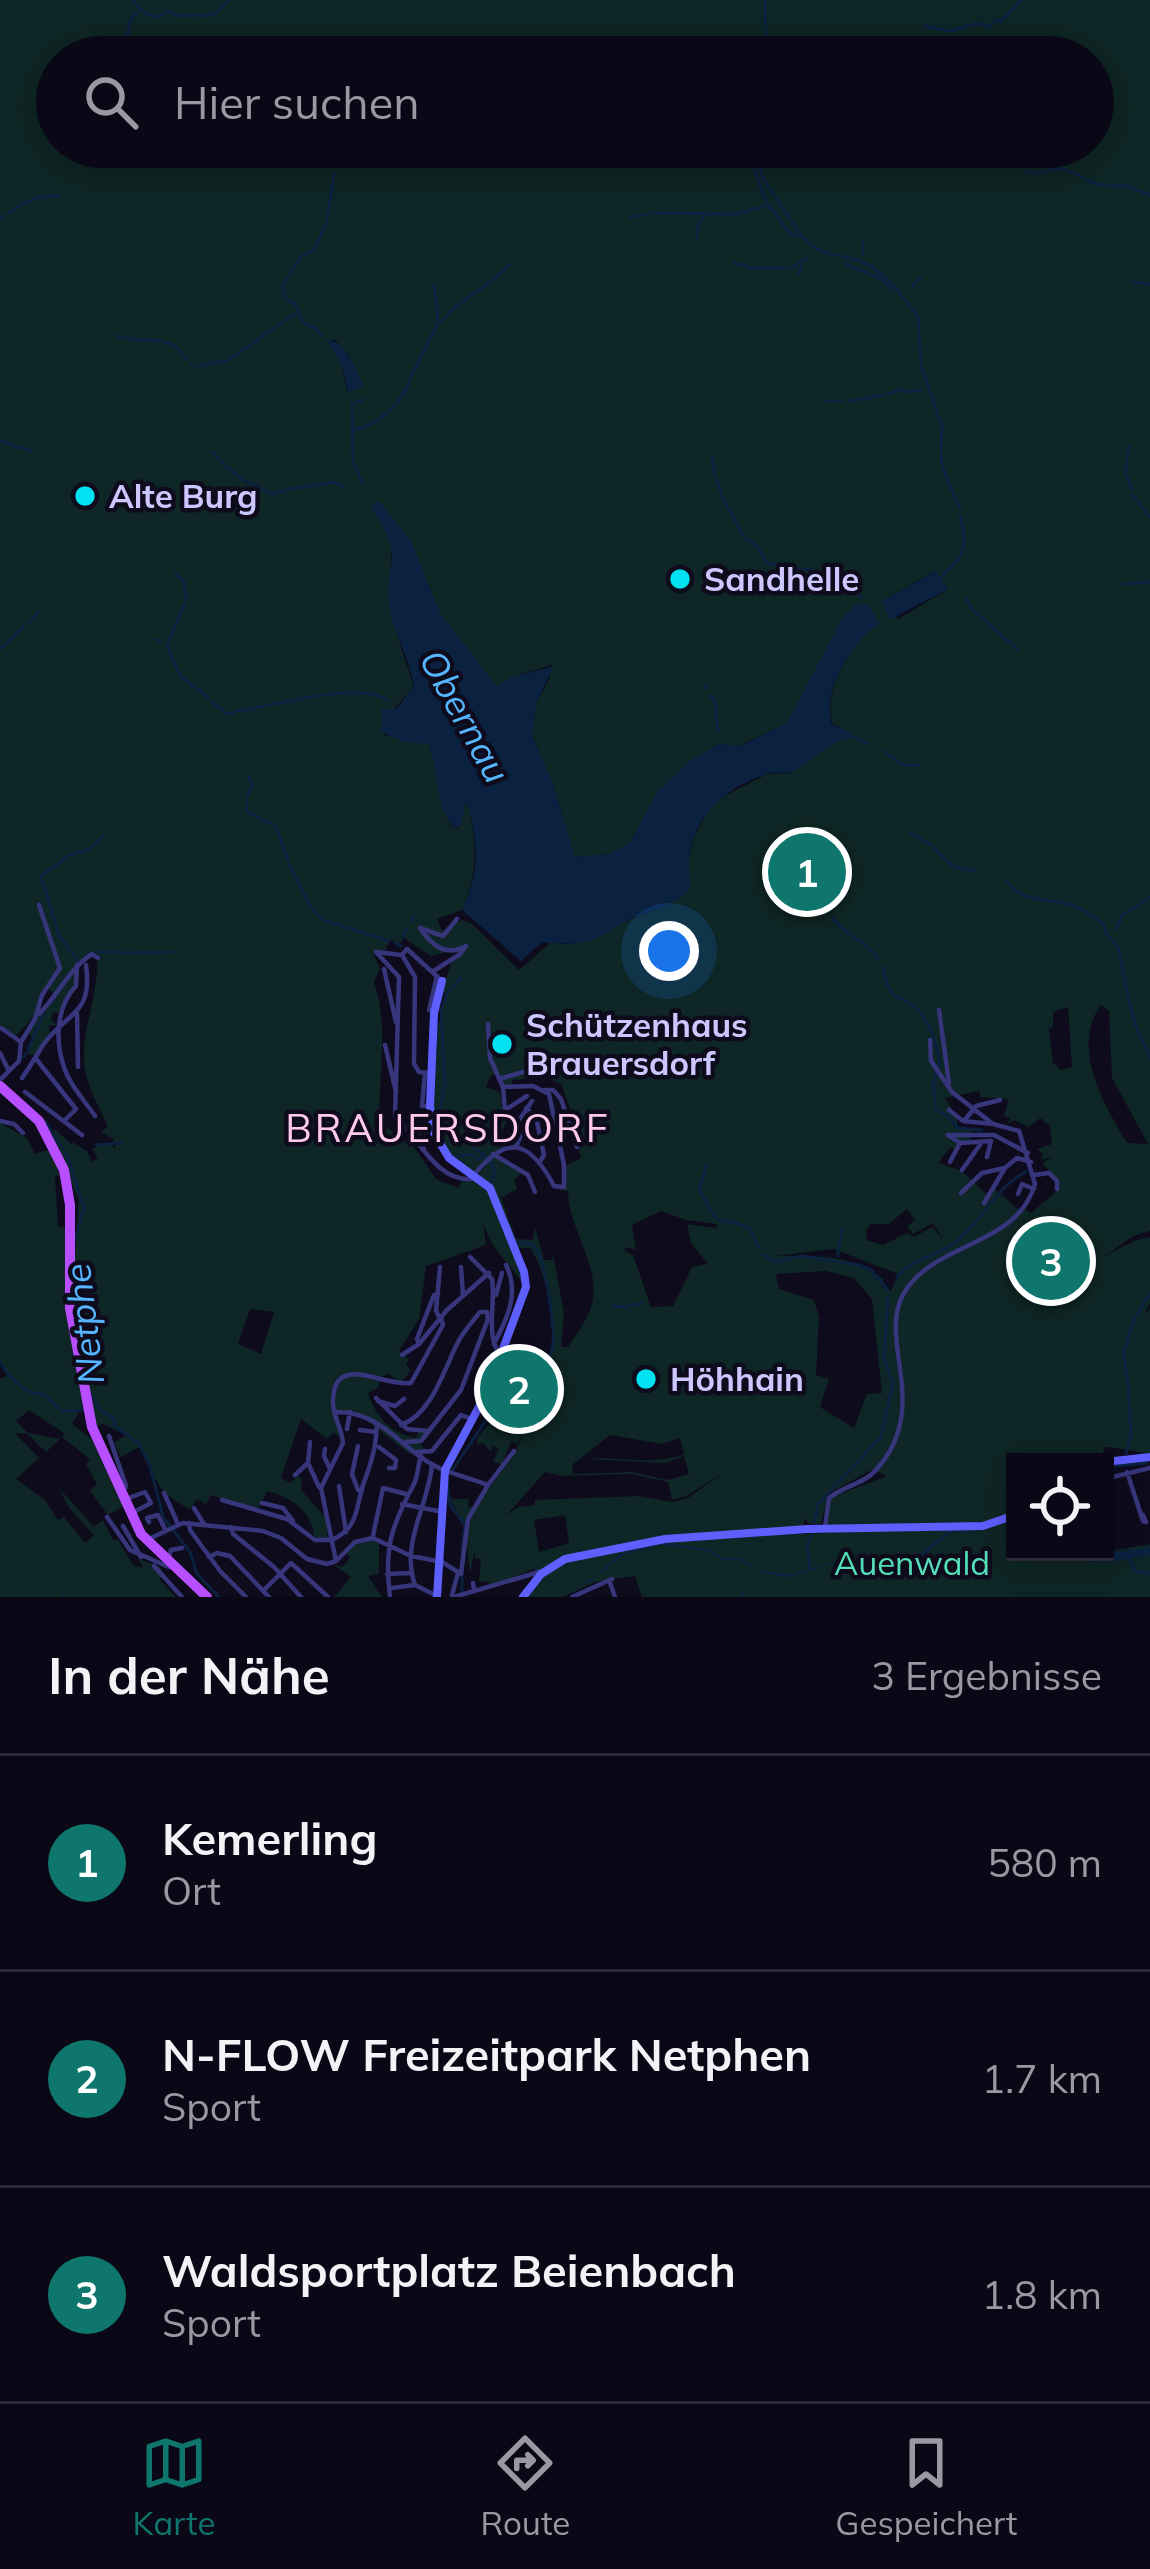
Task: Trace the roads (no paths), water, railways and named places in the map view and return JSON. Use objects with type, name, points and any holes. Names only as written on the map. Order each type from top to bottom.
[{"type":"main road","points":[[0,1082],[22,1098],[41,1124],[64,1170],[70,1205],[70,1303],[90,1422],[146,1541],[207,1597]]},
{"type":"street","points":[[35,1019],[42,995],[60,965],[39,904]]},
{"type":"street","points":[[429,1010],[437,975],[466,946],[454,951],[438,949],[419,928],[442,936],[457,919]]},
{"type":"street","points":[[392,1588],[415,1585],[437,1597],[449,1471],[479,1410],[523,1299],[526,1280],[488,1186],[459,1168],[441,1148],[423,1107],[437,975],[407,949],[402,956]]},
{"type":"street","points":[[393,1113],[399,1096],[399,977],[376,952],[402,956],[415,977],[414,1064],[429,1072]]},
{"type":"street","points":[[82,1136],[64,1120],[22,1098],[18,1063],[20,1042],[35,1019],[64,987],[77,964],[94,953],[98,958]]},
{"type":"street","points":[[77,964],[76,986],[58,1019],[59,1030],[64,1070],[95,1116]]},
{"type":"street","points":[[20,1076],[77,1014],[87,993],[86,964]]},
{"type":"street","points":[[384,969],[399,1031]]},
{"type":"street","points":[[939,1010],[950,1088]]},
{"type":"street","points":[[77,1014],[78,1067]]},
{"type":"street","points":[[488,1024],[490,1058],[503,1087],[505,1109],[530,1099],[508,1137]]},
{"type":"street","points":[[1,1028],[20,1042]]},
{"type":"street","points":[[930,1040],[930,1059],[950,1088],[994,1125],[994,1135]]},
{"type":"street","points":[[385,1045],[396,1091],[393,1113],[427,1155],[459,1179],[473,1176],[490,1157],[516,1148],[541,1160],[554,1186],[564,1187],[554,1106],[544,1090]]},
{"type":"street","points":[[0,1053],[9,1071],[20,1076]]},
{"type":"street","points":[[37,1060],[76,1109],[64,1120]]},
{"type":"street","points":[[18,1063],[28,1069]]},
{"type":"street","points":[[0,1082],[18,1063]]},
{"type":"street","points":[[49,1074],[64,1070]]},
{"type":"street","points":[[499,1079],[527,1071]]},
{"type":"street","points":[[503,1087],[533,1086],[558,1094],[578,1147]]},
{"type":"street","points":[[964,1121],[974,1107],[1000,1100]]},
{"type":"street","points":[[526,1108],[536,1117],[541,1160]]},
{"type":"street","points":[[816,1529],[829,1498],[873,1474],[897,1432],[904,1400],[896,1323],[904,1293],[928,1267],[1010,1223],[1034,1189],[1034,1174],[1017,1129],[964,1121],[949,1110]]},
{"type":"street","points":[[414,1120],[427,1155]]},
{"type":"street","points":[[0,1121],[14,1124],[23,1133]]},
{"type":"street","points":[[516,1148],[526,1124]]},
{"type":"street","points":[[987,1157],[992,1143],[960,1142],[948,1134],[963,1138],[994,1135],[1024,1152]]},
{"type":"street","points":[[950,1162],[960,1142]]},
{"type":"street","points":[[962,1170],[982,1142]]},
{"type":"street","points":[[984,1203],[1005,1168],[1024,1152]]},
{"type":"street","points":[[490,1157],[528,1175],[535,1192]]},
{"type":"street","points":[[1017,1158],[1030,1162]]},
{"type":"street","points":[[962,1193],[982,1173],[1005,1168]]},
{"type":"street","points":[[1034,1174],[1049,1173],[1057,1189]]},
{"type":"street","points":[[1018,1194],[1022,1184],[1034,1189]]},
{"type":"street","points":[[470,1257],[489,1274],[494,1297]]},
{"type":"street","points":[[321,1488],[343,1443],[334,1412],[334,1389],[344,1376],[356,1373],[410,1383],[442,1325],[436,1313],[440,1267]]},
{"type":"street","points":[[461,1268],[463,1294]]},
{"type":"street","points":[[406,1442],[418,1443],[461,1390],[490,1321],[504,1269],[513,1297],[494,1345]]},
{"type":"street","points":[[402,1355],[489,1274]]},
{"type":"street","points":[[419,1344],[433,1296],[438,1294]]},
{"type":"street","points":[[401,1425],[411,1422],[446,1374],[457,1342],[478,1315],[487,1312],[500,1355]]},
{"type":"street","points":[[404,1399],[395,1406],[377,1400],[401,1425],[429,1432]]},
{"type":"street","points":[[390,1597],[388,1542],[401,1504],[416,1480],[418,1449],[430,1453],[461,1414],[470,1420],[479,1410]]},
{"type":"street","points":[[334,1412],[350,1412],[406,1442],[432,1464],[488,1485]]},
{"type":"street","points":[[347,1429],[350,1412]]},
{"type":"street","points":[[362,1431],[377,1428]]},
{"type":"street","points":[[262,1503],[284,1508],[315,1540],[330,1540],[346,1532],[356,1519],[377,1447],[377,1428]]},
{"type":"street","points":[[109,1436],[122,1466],[123,1496],[146,1493],[150,1505],[132,1514]]},
{"type":"street","points":[[310,1442],[308,1463],[321,1488],[336,1561]]},
{"type":"street","points":[[358,1446],[352,1474],[362,1491]]},
{"type":"street","points":[[377,1447],[396,1460],[395,1468],[389,1468]]},
{"type":"street","points":[[326,1449],[330,1468]]},
{"type":"street","points":[[514,1451],[468,1519],[460,1573],[463,1594],[534,1570],[541,1574]]},
{"type":"street","points":[[1114,1461],[1150,1457]]},
{"type":"street","points":[[295,1475],[308,1463]]},
{"type":"street","points":[[415,1585],[411,1556],[418,1508],[430,1483],[432,1464]]},
{"type":"street","points":[[1114,1476],[1150,1468]]},
{"type":"street","points":[[1127,1472],[1143,1515]]},
{"type":"street","points":[[339,1486],[346,1532]]},
{"type":"street","points":[[373,1538],[383,1489],[406,1494]]},
{"type":"street","points":[[164,1493],[171,1527]]},
{"type":"street","points":[[222,1500],[293,1521]]},
{"type":"street","points":[[401,1504],[443,1512]]},
{"type":"street","points":[[194,1508],[204,1524]]},
{"type":"street","points":[[149,1522],[148,1518],[158,1515],[171,1527]]},
{"type":"street","points":[[107,1517],[122,1544],[184,1576]]},
{"type":"street","points":[[523,1597],[541,1574],[572,1556],[664,1539],[816,1529],[983,1526],[1006,1518]]},
{"type":"street","points":[[146,1541],[189,1522],[231,1527],[271,1534],[317,1563],[336,1561],[355,1542],[373,1538],[460,1573]]},
{"type":"street","points":[[189,1522],[209,1557],[245,1597]]},
{"type":"street","points":[[123,1526],[142,1558]]},
{"type":"street","points":[[231,1527],[299,1596]]},
{"type":"street","points":[[167,1561],[177,1546]]},
{"type":"street","points":[[209,1557],[217,1553],[230,1556],[266,1594],[279,1572],[288,1563],[295,1564],[328,1597]]},
{"type":"street","points":[[151,1562],[182,1597]]},
{"type":"street","points":[[387,1574],[410,1573]]},
{"type":"street","points":[[572,1597],[610,1580],[614,1597]]},
{"type":"water","points":[[326,339],[344,350],[364,386],[348,392],[342,365]]},
{"type":"water","points":[[376,502],[411,541],[440,613],[497,687],[512,677],[554,666],[537,701],[532,736],[552,781],[575,857],[609,854],[630,843],[657,792],[689,761],[719,744],[740,746],[787,723],[842,619],[854,606],[867,603],[880,624],[850,654],[831,697],[832,724],[852,733],[851,739],[828,747],[794,771],[748,781],[717,803],[696,831],[689,867],[691,888],[683,895],[592,940],[541,943],[521,961],[462,910],[476,858],[469,805],[465,804],[461,826],[453,827],[440,797],[429,744],[404,742],[381,732],[382,709],[396,709],[414,687],[391,615],[392,553],[371,508]]},
{"type":"water","points":[[936,571],[948,589],[890,620],[882,601]]},
{"type":"water","points":[[949,1530],[1006,1542],[952,1532],[917,1561],[882,1566],[841,1561],[789,1577],[764,1574],[740,1560],[721,1560],[710,1552],[660,1545],[623,1555],[594,1579],[556,1597],[596,1576],[621,1553],[664,1543],[708,1549],[723,1558],[741,1558],[760,1571],[791,1574],[809,1565],[814,1568],[840,1560],[866,1559],[882,1564],[913,1560]]},
{"type":"waterway","points":[[133,0],[148,14],[165,13]]},
{"type":"waterway","points":[[202,16],[215,14],[229,0]]},
{"type":"waterway","points":[[765,0],[765,24]]},
{"type":"waterway","points":[[924,26],[951,31],[978,23],[988,27],[1001,22],[1021,0]]},
{"type":"waterway","points":[[167,11],[199,15]]},
{"type":"waterway","points":[[131,19],[137,12]]},
{"type":"waterway","points":[[128,36],[130,21]]},
{"type":"waterway","points":[[765,36],[766,28]]},
{"type":"waterway","points":[[754,168],[766,201],[791,235],[802,235],[822,251],[867,264],[895,287]]},
{"type":"waterway","points":[[760,168],[800,234]]},
{"type":"waterway","points":[[1044,172],[1063,169],[1108,186]]},
{"type":"waterway","points":[[1031,172],[1040,173]]},
{"type":"waterway","points":[[313,251],[326,225],[334,174]]},
{"type":"waterway","points":[[1111,186],[1150,195]]},
{"type":"waterway","points":[[9,213],[32,200],[59,196]]},
{"type":"waterway","points":[[652,213],[736,214],[765,206]]},
{"type":"waterway","points":[[629,217],[649,214]]},
{"type":"waterway","points":[[697,239],[698,224],[706,214]]},
{"type":"waterway","points":[[0,219],[5,216]]},
{"type":"waterway","points":[[863,241],[863,254]]},
{"type":"waterway","points":[[299,312],[286,300],[283,285],[301,257],[310,252]]},
{"type":"waterway","points":[[792,267],[808,258]]},
{"type":"waterway","points":[[735,263],[789,268]]},
{"type":"waterway","points":[[845,264],[880,278],[892,290]]},
{"type":"waterway","points":[[495,278],[510,265]]},
{"type":"waterway","points":[[798,274],[802,266]]},
{"type":"waterway","points":[[912,287],[921,277]]},
{"type":"waterway","points":[[442,321],[493,280]]},
{"type":"waterway","points":[[1131,282],[1150,284]]},
{"type":"waterway","points":[[434,285],[438,320]]},
{"type":"waterway","points":[[897,289],[918,317],[921,365],[942,426],[941,448]]},
{"type":"waterway","points":[[197,366],[227,361],[293,315],[300,315],[322,336]]},
{"type":"waterway","points":[[411,377],[438,323]]},
{"type":"waterway","points":[[118,336],[126,338]]},
{"type":"waterway","points":[[129,339],[162,341]]},
{"type":"waterway","points":[[165,342],[186,359]]},
{"type":"waterway","points":[[354,429],[388,412],[410,380]]},
{"type":"waterway","points":[[887,394],[899,390]]},
{"type":"waterway","points":[[902,390],[908,392]]},
{"type":"waterway","points":[[911,391],[922,390]]},
{"type":"waterway","points":[[849,401],[883,395]]},
{"type":"waterway","name":"Obernau","points":[[362,483],[353,461],[352,404],[363,400]]},
{"type":"waterway","points":[[827,401],[841,401]]},
{"type":"waterway","points":[[0,441],[11,444]]},
{"type":"waterway","points":[[1125,474],[1129,445]]},
{"type":"waterway","points":[[14,446],[32,451]]},
{"type":"waterway","points":[[212,451],[223,463]]},
{"type":"waterway","points":[[941,451],[942,466],[960,509]]},
{"type":"waterway","points":[[712,456],[715,475]]},
{"type":"waterway","points":[[225,466],[245,481]]},
{"type":"waterway","points":[[1127,476],[1132,489]]},
{"type":"waterway","points":[[716,479],[724,500]]},
{"type":"waterway","points":[[248,482],[272,494],[286,490]]},
{"type":"waterway","points":[[289,489],[335,482],[344,487]]},
{"type":"waterway","points":[[1132,494],[1150,517]]},
{"type":"waterway","points":[[725,502],[744,537],[757,546]]},
{"type":"waterway","points":[[939,579],[962,551],[960,515]]},
{"type":"waterway","points":[[759,549],[766,563],[828,577]]},
{"type":"waterway","points":[[834,572],[853,585],[861,598]]},
{"type":"waterway","points":[[175,573],[184,582],[186,599]]},
{"type":"waterway","points":[[1123,584],[1150,582]]},
{"type":"waterway","points":[[966,599],[1018,650]]},
{"type":"waterway","points":[[185,603],[167,645],[180,676],[208,697]]},
{"type":"waterway","points":[[29,623],[38,612]]},
{"type":"waterway","points":[[0,649],[24,626]]},
{"type":"waterway","points":[[156,639],[160,641]]},
{"type":"waterway","points":[[236,711],[338,693],[376,695],[389,701]]},
{"type":"waterway","points":[[710,695],[715,701],[718,732]]},
{"type":"waterway","points":[[211,701],[227,714],[233,713]]},
{"type":"waterway","points":[[849,735],[869,744]]},
{"type":"waterway","points":[[884,751],[903,765],[920,765]]},
{"type":"waterway","points":[[248,775],[252,784],[248,795]]},
{"type":"waterway","points":[[247,798],[247,812],[276,826],[288,860]]},
{"type":"waterway","points":[[910,833],[932,845]]},
{"type":"waterway","points":[[91,848],[103,836]]},
{"type":"waterway","points":[[934,848],[953,866],[975,871]]},
{"type":"waterway","points":[[42,875],[70,855],[89,849]]},
{"type":"waterway","points":[[289,864],[311,907]]},
{"type":"waterway","points":[[41,876],[59,935],[78,961]]},
{"type":"waterway","points":[[1007,881],[1021,894],[1070,904],[1103,923],[1118,947],[1125,981]]},
{"type":"waterway","points":[[1116,929],[1123,915],[1150,897]]},
{"type":"waterway","points":[[312,909],[323,920],[389,941]]},
{"type":"waterway","points":[[412,921],[414,915]]},
{"type":"waterway","points":[[833,919],[878,959]]},
{"type":"waterway","points":[[403,937],[407,928]]},
{"type":"waterway","points":[[395,943],[401,946]]},
{"type":"waterway","points":[[95,952],[121,952]]},
{"type":"waterway","points":[[124,953],[173,952]]},
{"type":"waterway","points":[[883,967],[893,995],[913,1005],[927,1023],[940,1068]]},
{"type":"waterway","name":"Obernau","points":[[461,978],[447,993],[441,1010],[445,1084],[440,1111],[449,1128],[489,1159],[495,1170],[491,1184]]},
{"type":"waterway","points":[[1125,983],[1134,1021]]},
{"type":"waterway","points":[[28,1050],[46,1008]]},
{"type":"waterway","points":[[1134,1022],[1150,1058]]},
{"type":"waterway","points":[[436,1044],[437,1031]]},
{"type":"waterway","points":[[23,1057],[27,1053]]},
{"type":"waterway","points":[[937,1072],[933,1085],[936,1110],[958,1128],[982,1130]]},
{"type":"waterway","name":"Netphe","points":[[45,1121],[68,1158],[84,1208],[75,1241]]},
{"type":"waterway","points":[[96,1145],[123,1143]]},
{"type":"waterway","points":[[455,1157],[484,1156]]},
{"type":"waterway","points":[[707,1163],[699,1189],[716,1219]]},
{"type":"waterway","points":[[897,1278],[909,1266],[953,1244],[1006,1186],[1026,1172]]},
{"type":"waterway","points":[[720,1220],[739,1224]]},
{"type":"waterway","points":[[741,1225],[750,1229],[759,1248]]},
{"type":"waterway","points":[[839,1246],[843,1229]]},
{"type":"waterway","name":"Obernau","points":[[452,1471],[486,1420],[493,1415],[508,1420],[523,1404],[553,1346],[542,1263],[533,1246],[514,1242]]},
{"type":"waterway","points":[[838,1248],[838,1256]]},
{"type":"waterway","points":[[762,1254],[775,1262],[801,1256]]},
{"type":"waterway","points":[[803,1256],[859,1265],[871,1270],[888,1290]]},
{"type":"waterway","points":[[1124,1353],[1134,1319],[1150,1293]]},
{"type":"waterway","points":[[814,1523],[818,1504],[881,1437],[893,1383],[884,1358],[888,1296]]},
{"type":"waterway","points":[[630,1306],[641,1303]]},
{"type":"waterway","points":[[613,1306],[627,1307]]},
{"type":"waterway","name":"Netphe","points":[[76,1308],[82,1345]]},
{"type":"waterway","name":"Netphe","points":[[84,1355],[88,1375]]},
{"type":"waterway","points":[[1124,1356],[1128,1382]]},
{"type":"waterway","points":[[0,1362],[18,1384],[43,1394],[62,1411],[86,1410]]},
{"type":"waterway","points":[[1126,1453],[1131,1435],[1128,1383]]},
{"type":"waterway","name":"Netphe","points":[[92,1396],[100,1410],[114,1418],[115,1426],[139,1444],[163,1517],[190,1552],[197,1574],[219,1597]]},
{"type":"waterway","points":[[1114,1466],[1147,1463]]},
{"type":"waterway","name":"Obernau","points":[[447,1480],[450,1505],[465,1525],[462,1553]]},
{"type":"waterway","points":[[810,1569],[807,1546],[812,1533]]},
{"type":"waterway","points":[[1114,1557],[1150,1551]]},
{"type":"waterway","points":[[1130,1556],[1131,1560]]},
{"type":"waterway","points":[[1131,1562],[1134,1569]]},
{"type":"waterway","points":[[1135,1571],[1150,1573]]},
{"type":"waterway","name":"Obernau","points":[[462,1575],[462,1597]]},
{"type":"place","name":"Alte Burg","points":[[85,496]]},
{"type":"place","name":"Sandhelle","points":[[680,579]]},
{"type":"place","name":"Kemerling","points":[[807,872]]},
{"type":"place","name":"Schützenhaus Brauersdorf","points":[[502,1044]]},
{"type":"place","name":"Waldsportplatz Beienbach","points":[[1051,1261]]},
{"type":"place","name":"Höhhain","points":[[646,1379]]},
{"type":"place","name":"N-FLOW Freizeitpark Netphen","points":[[519,1389]]},
{"type":"district","name":"BRAUERSDORF","points":[[448,1128]]},
{"type":"park label","name":"Auenwald","points":[[912,1563]]}]
